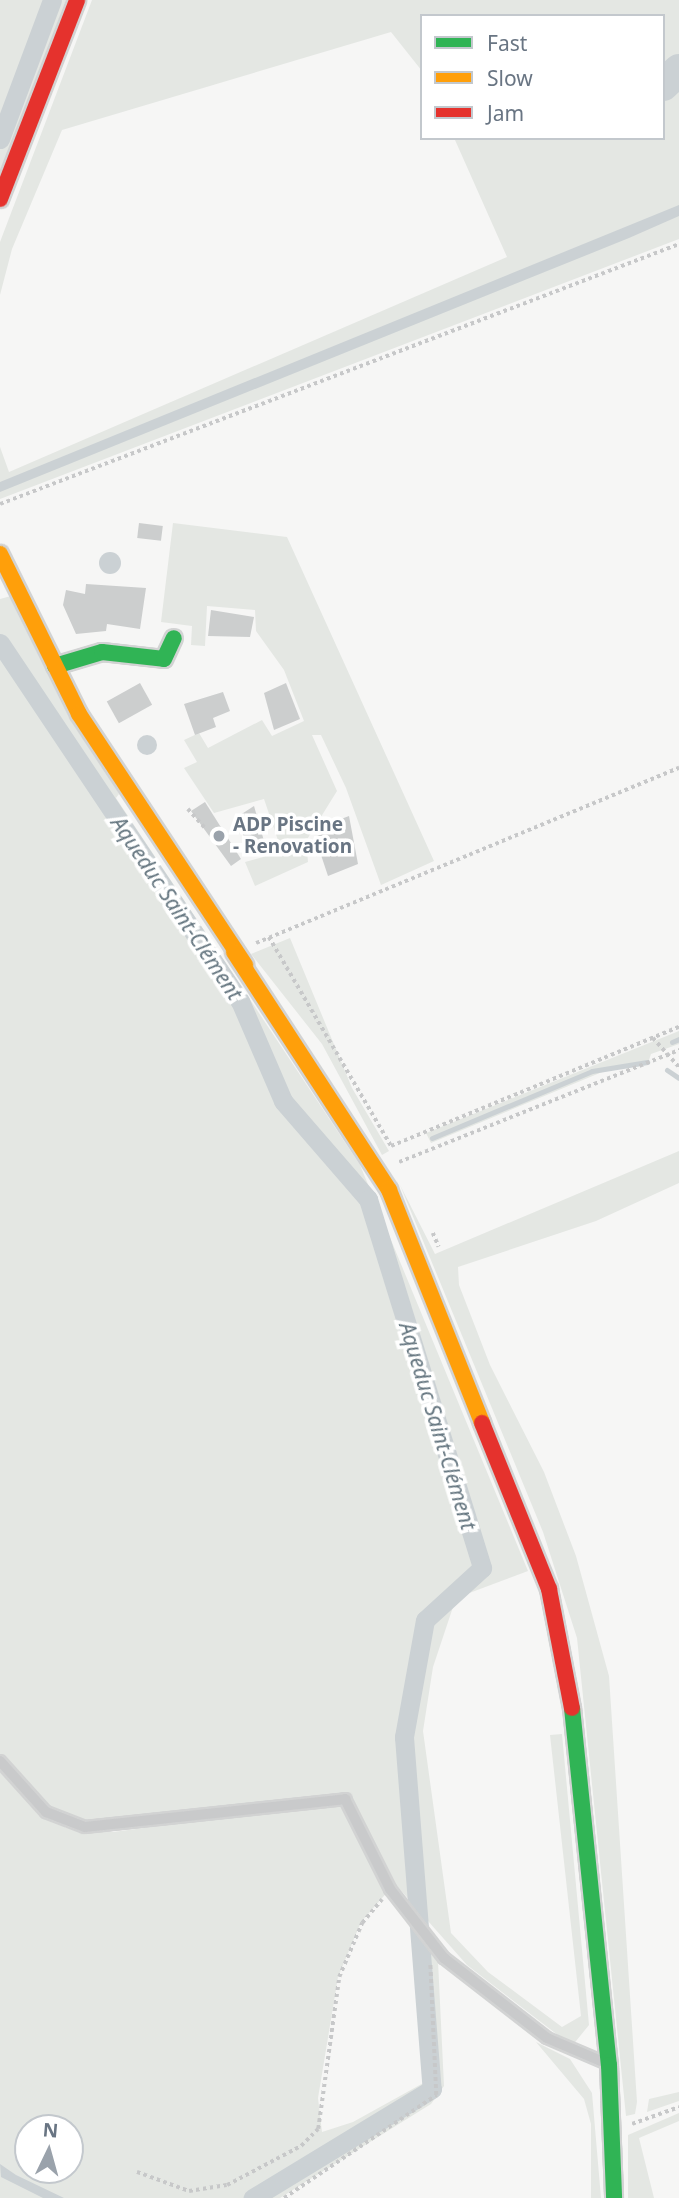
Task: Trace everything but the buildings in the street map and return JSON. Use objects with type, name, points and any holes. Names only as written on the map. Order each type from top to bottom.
[{"type":"street","points":[[0,200],[77,0]]},
{"type":"street","points":[[0,554],[55,666],[99,747],[351,1127],[393,1200],[554,1604],[570,1692],[609,2065],[614,2198]]},
{"type":"street","points":[[55,666],[102,652],[164,659],[174,638]]},
{"type":"lane","points":[[0,1761],[46,1812],[85,1827],[340,1797],[360,1823],[390,1889],[428,1938],[525,2023],[569,2051],[609,2065]]},
{"type":"path","points":[[0,504],[679,244]]},
{"type":"path","points":[[234,952],[679,768]]},
{"type":"path","points":[[188,809],[207,830]]},
{"type":"path","points":[[269,937],[391,1146],[679,1027]]},
{"type":"path","points":[[653,1038],[665,1057],[679,1067]]},
{"type":"path","points":[[400,1162],[679,1050]]},
{"type":"path","points":[[137,2172],[189,2191],[227,2185],[301,2146],[318,2129],[339,1978],[362,1923],[390,1889]]},
{"type":"path","points":[[284,2198],[436,2095],[428,1938]]},
{"type":"path","points":[[613,2130],[679,2107]]},
{"type":"shaded area","points":[[0,0],[66,0],[0,176]]},
{"type":"shaded area","points":[[92,0],[679,0],[679,239],[0,499],[0,447],[9,472],[507,257],[455,140],[665,140],[665,14],[420,14],[420,68],[391,32],[62,130],[12,249],[0,295],[0,242]]},
{"type":"shaded area","points":[[679,205],[679,216],[629,238],[0,492],[0,482]]},
{"type":"shaded area","points":[[173,523],[287,537],[434,861],[381,885],[346,788],[321,735],[312,735],[337,791],[306,841],[308,862],[255,886],[245,862],[282,852],[264,799],[214,813],[184,768],[197,762],[184,740],[199,733],[208,748],[262,720],[272,736],[304,721],[284,670],[256,631],[255,610],[207,606],[205,646],[191,645],[192,626],[161,622]]},
{"type":"shaded area","points":[[110,552],[118,555],[121,563],[118,571],[110,574],[102,571],[99,563],[102,555]]},
{"type":"shaded area","points":[[11,596],[119,794],[116,798],[360,1165],[528,1571],[456,1598],[433,1667],[423,1731],[451,1933],[488,1972],[562,2027],[581,2016],[550,1735],[562,1734],[589,2025],[572,2046],[467,1965],[397,1886],[390,1889],[361,1922],[338,1977],[318,2098],[322,2132],[353,2122],[427,2081],[419,1938],[438,1961],[444,2086],[431,2104],[280,2198],[0,2198],[0,1769],[66,1828],[113,1832],[159,1826],[157,1818],[92,1822],[53,1809],[0,1756],[0,599]]},
{"type":"shaded area","points":[[147,735],[154,738],[157,745],[154,752],[147,755],[140,752],[137,745],[140,738]]},
{"type":"shaded area","points":[[290,938],[352,1088],[389,1151],[382,1155],[322,1044],[251,954]]},
{"type":"shaded area","points":[[679,1031],[679,1044],[651,1054],[648,1063],[607,1070],[431,1143],[426,1133]]},
{"type":"shaded area","points":[[679,1151],[679,1183],[596,1221],[458,1267],[459,1285],[490,1365],[544,1472],[576,1556],[609,1676],[637,2102],[635,2114],[626,2116],[577,1638],[543,1532],[400,1185],[435,1254]]},
{"type":"shaded area","points":[[536,2042],[570,2059],[592,2093],[601,2198],[591,2198],[591,2124],[584,2099]]},
{"type":"shaded area","points":[[679,2092],[679,2101],[647,2112],[649,2099]]},
{"type":"shaded area","points":[[679,2113],[679,2121],[639,2138],[654,2198],[628,2198],[628,2135]]},
{"type":"shaded area","points":[[0,2164],[14,2174],[14,2184],[1,2177]]},
{"type":"shaded area","points":[[15,2184],[35,2184],[64,2198],[43,2198]]},
{"type":"waterway","name":"Aqueduc Saint-Clément","points":[[0,139],[52,0]]},
{"type":"waterway","points":[[665,83],[679,70]]},
{"type":"waterway","name":"Aqueduc Saint-Clément","points":[[0,643],[240,1001],[283,1101],[368,1199],[482,1568],[425,1620],[404,1737],[432,2089],[253,2198]]},
{"type":"waterway","points":[[672,1042],[679,1039]]},
{"type":"waterway","points":[[432,1138],[592,1071],[647,1062]]},
{"type":"waterway","points":[[667,1070],[679,1078]]},
{"type":"traffic: fast","points":[[55,666],[102,652],[164,659],[174,638]]},
{"type":"traffic: fast","points":[[572,1708],[609,2065],[614,2198]]},
{"type":"traffic: slow","points":[[0,554],[79,714],[245,965]]},
{"type":"traffic: slow","points":[[234,952],[389,1190],[482,1423]]},
{"type":"traffic: jam","points":[[0,199],[77,0]]},
{"type":"traffic: jam","points":[[482,1423],[549,1589],[572,1708]]},
{"type":"place","name":"ADP Piscine - Renovation","points":[[219,836]]}]
